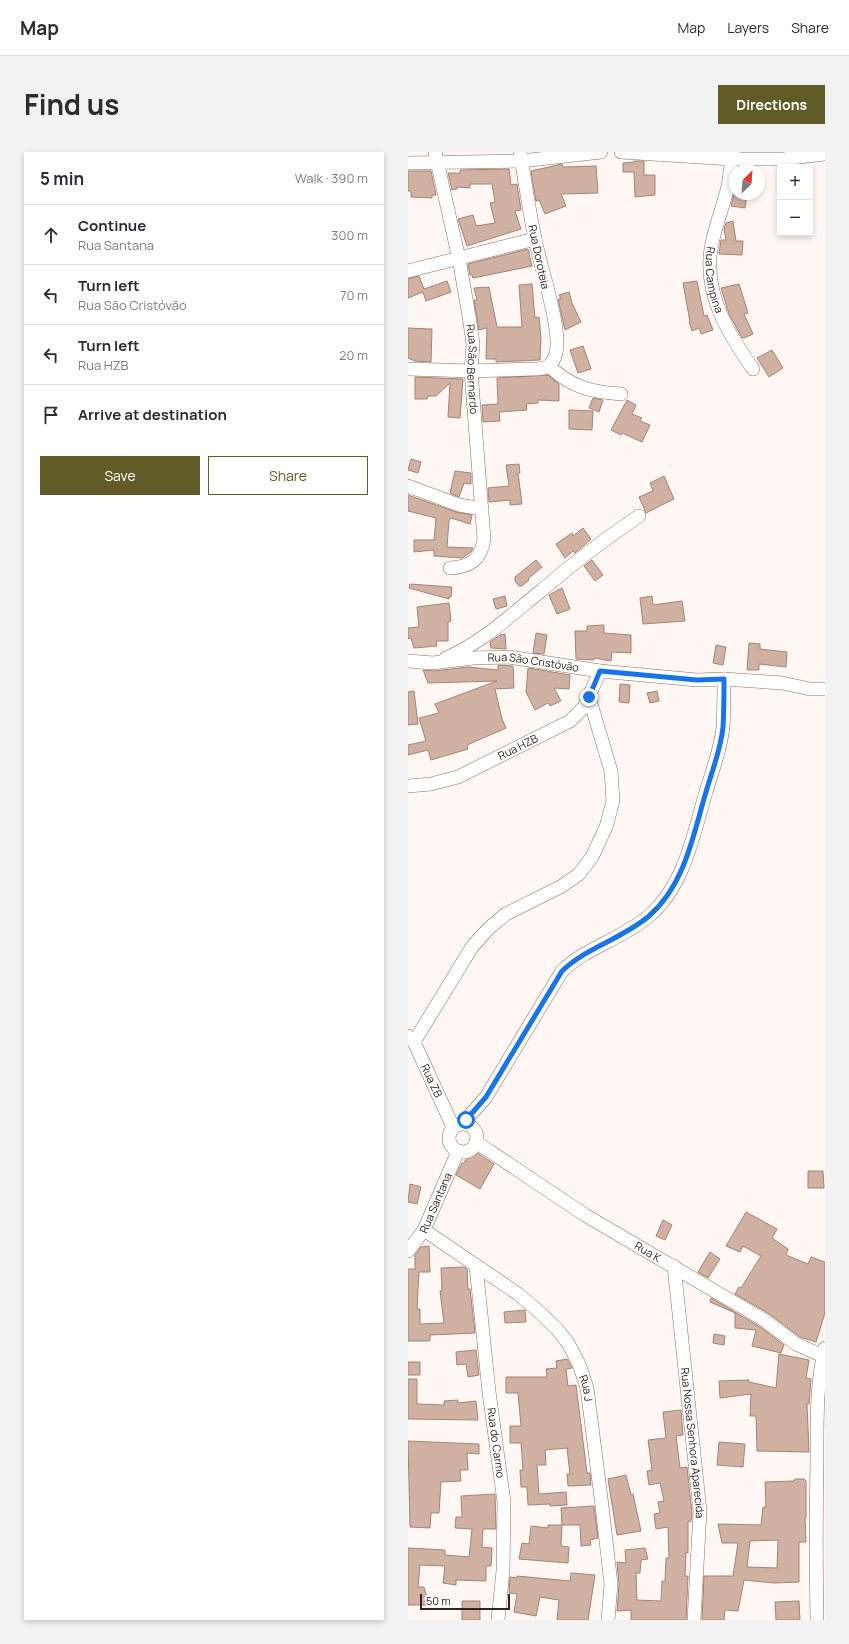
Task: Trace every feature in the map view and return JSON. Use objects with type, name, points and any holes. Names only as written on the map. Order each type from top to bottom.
[{"type":"street","points":[[408,163],[436,157],[521,156],[601,152]]},
{"type":"street","points":[[621,152],[732,155],[783,159],[820,154]]},
{"type":"street","name":"Rua Campina","points":[[732,155],[728,186],[716,228],[710,257],[711,285],[715,302],[730,337],[753,369]]},
{"type":"street","name":"Rua Doroteia","points":[[521,156],[535,239],[555,325],[556,353],[551,363]]},
{"type":"street","name":"Rua São Bernardo","points":[[436,157],[459,259],[473,344],[471,370],[484,539],[483,548],[470,564],[462,568],[450,568]]},
{"type":"street","points":[[408,271],[535,239]]},
{"type":"street","points":[[408,369],[535,370],[545,369],[551,363],[568,382],[600,393],[621,394]]},
{"type":"street","points":[[408,486],[459,505],[482,509]]},
{"type":"street","points":[[433,663],[473,644],[511,616],[591,549],[639,516]]},
{"type":"street","name":"Rua São Cristóvão","points":[[408,661],[433,663],[473,658],[509,657],[600,671],[697,680],[724,679],[782,683],[810,690],[825,689]]},
{"type":"street","name":"Rua HZB","points":[[408,786],[432,784],[465,773],[570,721],[584,707],[600,671]]},
{"type":"street","points":[[458,1125],[470,1125],[477,1135],[476,1142],[469,1150],[458,1151],[450,1143],[449,1137],[458,1125],[486,1097],[562,971],[574,959],[624,934],[649,916],[668,895],[683,868],[716,759],[723,729],[724,679]]},
{"type":"street","points":[[411,1039],[472,947],[488,929],[506,914],[562,886],[579,874],[592,857],[606,827],[612,800],[611,770],[589,697]]},
{"type":"street","name":"Rua ZB","points":[[411,1039],[458,1125]]},
{"type":"street","name":"Rua K","points":[[476,1142],[585,1215],[764,1320],[796,1344],[824,1352]]},
{"type":"street","name":"Rua Santana","points":[[408,1252],[424,1230],[458,1151]]},
{"type":"street","name":"Rua J","points":[[424,1230],[518,1294],[557,1329],[568,1343],[579,1364],[587,1388],[611,1584],[608,1620]]},
{"type":"street","name":"Rua do Carmo","points":[[476,1266],[489,1392],[504,1502],[503,1571],[498,1620]]},
{"type":"street","name":"Rua Nossa Senhora Aparecida","points":[[674,1266],[700,1511],[694,1620]]},
{"type":"street","points":[[817,1620],[817,1438],[824,1352]]},
{"type":"building","points":[[644,161],[644,175],[655,175],[655,195],[635,197],[634,172],[623,172],[623,163]]},
{"type":"building","points":[[562,164],[563,167],[596,166],[598,193],[561,194],[566,206],[545,214],[539,200],[536,201],[531,171]]},
{"type":"building","points":[[509,169],[511,185],[517,184],[521,210],[515,211],[521,229],[467,246],[458,219],[473,215],[476,226],[495,223],[490,203],[495,202],[492,184],[470,184],[470,188],[457,187],[457,189],[452,190],[448,173],[460,173],[460,170]]},
{"type":"building","points":[[408,171],[431,171],[436,195],[432,195],[432,198],[411,197],[411,191],[408,191]]},
{"type":"building","points":[[732,200],[746,200],[745,208],[731,206]]},
{"type":"building","points":[[733,221],[736,241],[743,241],[742,255],[719,254],[721,240],[726,240],[724,229],[726,223]]},
{"type":"building","points":[[528,249],[532,266],[473,278],[472,275],[470,275],[468,264]]},
{"type":"building","points":[[419,276],[424,289],[447,281],[451,292],[426,301],[423,292],[408,298],[408,279]]},
{"type":"building","points":[[697,281],[704,316],[707,315],[713,330],[701,334],[699,328],[692,331],[689,322],[683,283]]},
{"type":"building","points":[[532,284],[535,318],[539,317],[541,338],[540,360],[496,362],[496,359],[486,359],[487,328],[479,330],[474,300],[477,300],[474,288],[489,287],[497,327],[522,327],[519,285]]},
{"type":"building","points":[[739,284],[748,313],[744,314],[753,334],[744,338],[742,338],[729,314],[721,288]]},
{"type":"building","points":[[569,292],[572,303],[581,322],[565,330],[558,299],[561,299],[559,295]]},
{"type":"building","points":[[408,328],[432,329],[431,362],[415,361],[408,358]]},
{"type":"building","points":[[583,346],[591,369],[578,373],[570,350]]},
{"type":"building","points":[[772,350],[783,368],[769,377],[757,358]]},
{"type":"building","points":[[548,375],[559,384],[559,401],[538,400],[538,403],[526,404],[527,410],[499,412],[500,421],[483,422],[482,405],[498,404],[497,378]]},
{"type":"building","points":[[415,377],[463,379],[460,418],[448,417],[450,383],[436,396],[428,396],[427,399],[415,399]]},
{"type":"building","points":[[593,398],[603,400],[599,412],[589,408]]},
{"type":"building","points":[[627,400],[636,405],[632,414],[642,418],[640,421],[650,425],[642,442],[611,430]]},
{"type":"building","points":[[569,410],[593,411],[592,430],[569,429]]},
{"type":"building","points":[[411,459],[421,462],[418,473],[408,470]]},
{"type":"building","points":[[519,464],[520,473],[518,473],[522,504],[510,505],[510,500],[489,502],[488,488],[509,486],[506,465]]},
{"type":"building","points":[[455,471],[471,473],[471,484],[464,483],[459,497],[450,493]]},
{"type":"building","points":[[664,476],[674,499],[646,513],[639,497],[653,491],[650,483]]},
{"type":"building","points":[[408,495],[456,512],[472,515],[470,524],[451,518],[449,520],[447,547],[473,548],[471,552],[462,558],[434,556],[434,550],[414,552],[414,540],[434,540],[436,518],[408,511]]},
{"type":"building","points":[[583,528],[591,539],[575,553],[573,551],[565,558],[556,544],[572,533],[573,536]]},
{"type":"building","points":[[536,560],[542,567],[522,586],[519,586],[515,581],[515,577]]},
{"type":"building","points":[[592,560],[603,575],[595,581],[584,566]]},
{"type":"building","points":[[410,584],[452,587],[451,597],[449,597],[449,599],[409,588]]},
{"type":"building","points":[[562,588],[570,609],[557,614],[549,595]]},
{"type":"building","points":[[505,596],[507,606],[496,609],[493,599]]},
{"type":"building","points":[[652,596],[653,605],[682,601],[685,621],[643,624],[640,598]]},
{"type":"building","points":[[449,603],[451,621],[448,622],[448,641],[436,641],[437,646],[414,648],[411,638],[408,639],[408,628],[419,627],[417,607]]},
{"type":"building","points":[[604,625],[604,633],[631,635],[631,653],[612,652],[611,661],[594,658],[594,660],[576,659],[575,631],[587,631],[587,626]]},
{"type":"building","points":[[536,633],[547,635],[544,654],[533,653]]},
{"type":"building","points":[[505,634],[506,649],[491,648],[490,642],[500,635]]},
{"type":"building","points":[[749,643],[760,644],[760,649],[787,652],[786,667],[759,664],[759,670],[747,670]]},
{"type":"building","points":[[716,645],[726,647],[723,665],[713,663]]},
{"type":"building","points":[[498,665],[513,666],[514,688],[495,689],[502,719],[506,728],[467,745],[468,749],[431,760],[428,750],[408,755],[408,745],[426,741],[419,718],[439,713],[435,704],[497,681],[428,683],[423,670],[434,671],[468,667],[498,670]]},
{"type":"building","points":[[528,668],[570,675],[569,689],[554,688],[561,701],[550,706],[548,703],[535,710],[526,692]]},
{"type":"building","points":[[620,684],[630,685],[629,703],[619,702]]},
{"type":"building","points":[[414,691],[418,724],[408,725],[408,692]]},
{"type":"building","points":[[657,691],[659,701],[650,703],[647,693]]},
{"type":"building","points":[[473,1150],[494,1164],[480,1189],[456,1175],[462,1163],[463,1164]]},
{"type":"building","points":[[808,1171],[823,1171],[824,1188],[808,1188]]},
{"type":"building","points":[[410,1184],[421,1187],[417,1204],[408,1202]]},
{"type":"building","points":[[746,1212],[777,1229],[772,1238],[788,1249],[786,1255],[808,1264],[811,1257],[825,1262],[825,1313],[816,1342],[800,1337],[768,1313],[735,1294],[739,1287],[741,1288],[761,1256],[743,1246],[740,1252],[726,1246]]},
{"type":"building","points":[[663,1220],[672,1225],[665,1240],[656,1236]]},
{"type":"building","points":[[429,1246],[430,1272],[419,1272],[417,1309],[420,1309],[420,1324],[444,1323],[440,1291],[442,1290],[441,1268],[464,1267],[467,1269],[468,1289],[470,1289],[475,1333],[430,1335],[430,1341],[408,1341],[408,1269],[415,1269],[415,1255],[421,1247]]},
{"type":"building","points":[[710,1252],[720,1259],[708,1278],[698,1272]]},
{"type":"building","points":[[711,1298],[760,1327],[784,1345],[781,1353],[752,1346],[756,1330],[735,1328],[735,1313],[710,1302]]},
{"type":"building","points":[[525,1310],[526,1322],[505,1323],[504,1312]]},
{"type":"building","points":[[714,1334],[725,1336],[724,1345],[713,1343]]},
{"type":"building","points":[[476,1350],[479,1375],[468,1377],[466,1364],[457,1365],[456,1352]]},
{"type":"building","points":[[779,1354],[809,1360],[806,1378],[811,1379],[809,1404],[807,1404],[809,1452],[757,1451],[756,1416],[750,1416],[751,1394],[720,1398],[719,1381],[749,1380],[749,1382],[776,1388]]},
{"type":"building","points":[[567,1359],[572,1368],[566,1369],[568,1386],[576,1385],[587,1473],[590,1473],[591,1485],[568,1486],[567,1474],[570,1474],[567,1448],[545,1450],[546,1465],[537,1465],[539,1494],[566,1492],[567,1505],[528,1505],[527,1487],[521,1487],[520,1470],[523,1470],[521,1443],[510,1443],[510,1426],[521,1426],[518,1393],[506,1393],[506,1377],[547,1377],[546,1369],[557,1368],[556,1361]]},
{"type":"building","points":[[408,1362],[420,1362],[420,1375],[408,1375]]},
{"type":"building","points":[[408,1379],[417,1379],[417,1404],[444,1405],[444,1401],[458,1400],[458,1403],[476,1401],[478,1420],[408,1419]]},
{"type":"building","points":[[681,1410],[683,1435],[676,1436],[680,1468],[687,1467],[692,1514],[691,1521],[688,1522],[688,1553],[686,1552],[685,1576],[688,1576],[686,1620],[631,1620],[631,1610],[617,1611],[619,1585],[617,1562],[626,1563],[625,1550],[645,1548],[648,1559],[641,1560],[640,1573],[636,1573],[637,1600],[661,1601],[662,1581],[665,1581],[666,1558],[669,1558],[668,1527],[656,1529],[654,1514],[660,1513],[658,1502],[664,1501],[660,1483],[649,1485],[647,1471],[652,1470],[648,1440],[666,1438],[663,1412]]},
{"type":"building","points":[[408,1441],[479,1444],[479,1454],[467,1453],[468,1470],[460,1470],[461,1481],[441,1482],[439,1513],[431,1513],[430,1528],[410,1527]]},
{"type":"building","points":[[719,1442],[745,1444],[743,1467],[717,1465]]},
{"type":"building","points":[[626,1475],[631,1495],[633,1494],[641,1531],[617,1535],[608,1479]]},
{"type":"building","points":[[795,1479],[804,1479],[806,1481],[806,1542],[799,1542],[799,1582],[774,1583],[744,1580],[738,1611],[725,1610],[724,1620],[702,1620],[704,1576],[733,1576],[738,1543],[722,1543],[718,1524],[761,1525],[763,1507],[766,1507],[765,1482],[794,1481]],"holes":[[[778,1540],[777,1568],[747,1567],[750,1541]]]},
{"type":"building","points":[[495,1494],[496,1529],[483,1529],[482,1547],[492,1548],[491,1566],[486,1566],[486,1581],[456,1580],[456,1585],[443,1583],[445,1566],[420,1565],[418,1587],[424,1587],[429,1605],[408,1605],[408,1548],[445,1550],[445,1555],[469,1557],[472,1529],[455,1528],[456,1517],[462,1517],[461,1496]]},
{"type":"building","points":[[594,1506],[598,1538],[590,1540],[591,1545],[581,1546],[580,1525],[562,1525],[561,1508]]},
{"type":"building","points":[[548,1525],[562,1525],[561,1546],[569,1547],[568,1563],[519,1559],[522,1543],[529,1544],[531,1526],[548,1528]]},
{"type":"building","points":[[571,1573],[595,1575],[588,1620],[557,1620],[559,1600],[540,1597],[536,1616],[514,1612],[517,1594],[509,1593],[510,1577],[517,1578],[517,1576],[570,1581]]},
{"type":"building","points":[[462,1601],[480,1601],[480,1620],[462,1620]]},
{"type":"building","points":[[799,1601],[800,1620],[776,1620],[775,1602]]},
{"type":"route","points":[[466,1120],[486,1097],[562,971],[574,959],[597,946],[624,934],[649,916],[668,895],[683,868],[716,759],[723,729],[724,679],[697,680],[600,671],[589,697]]}]
